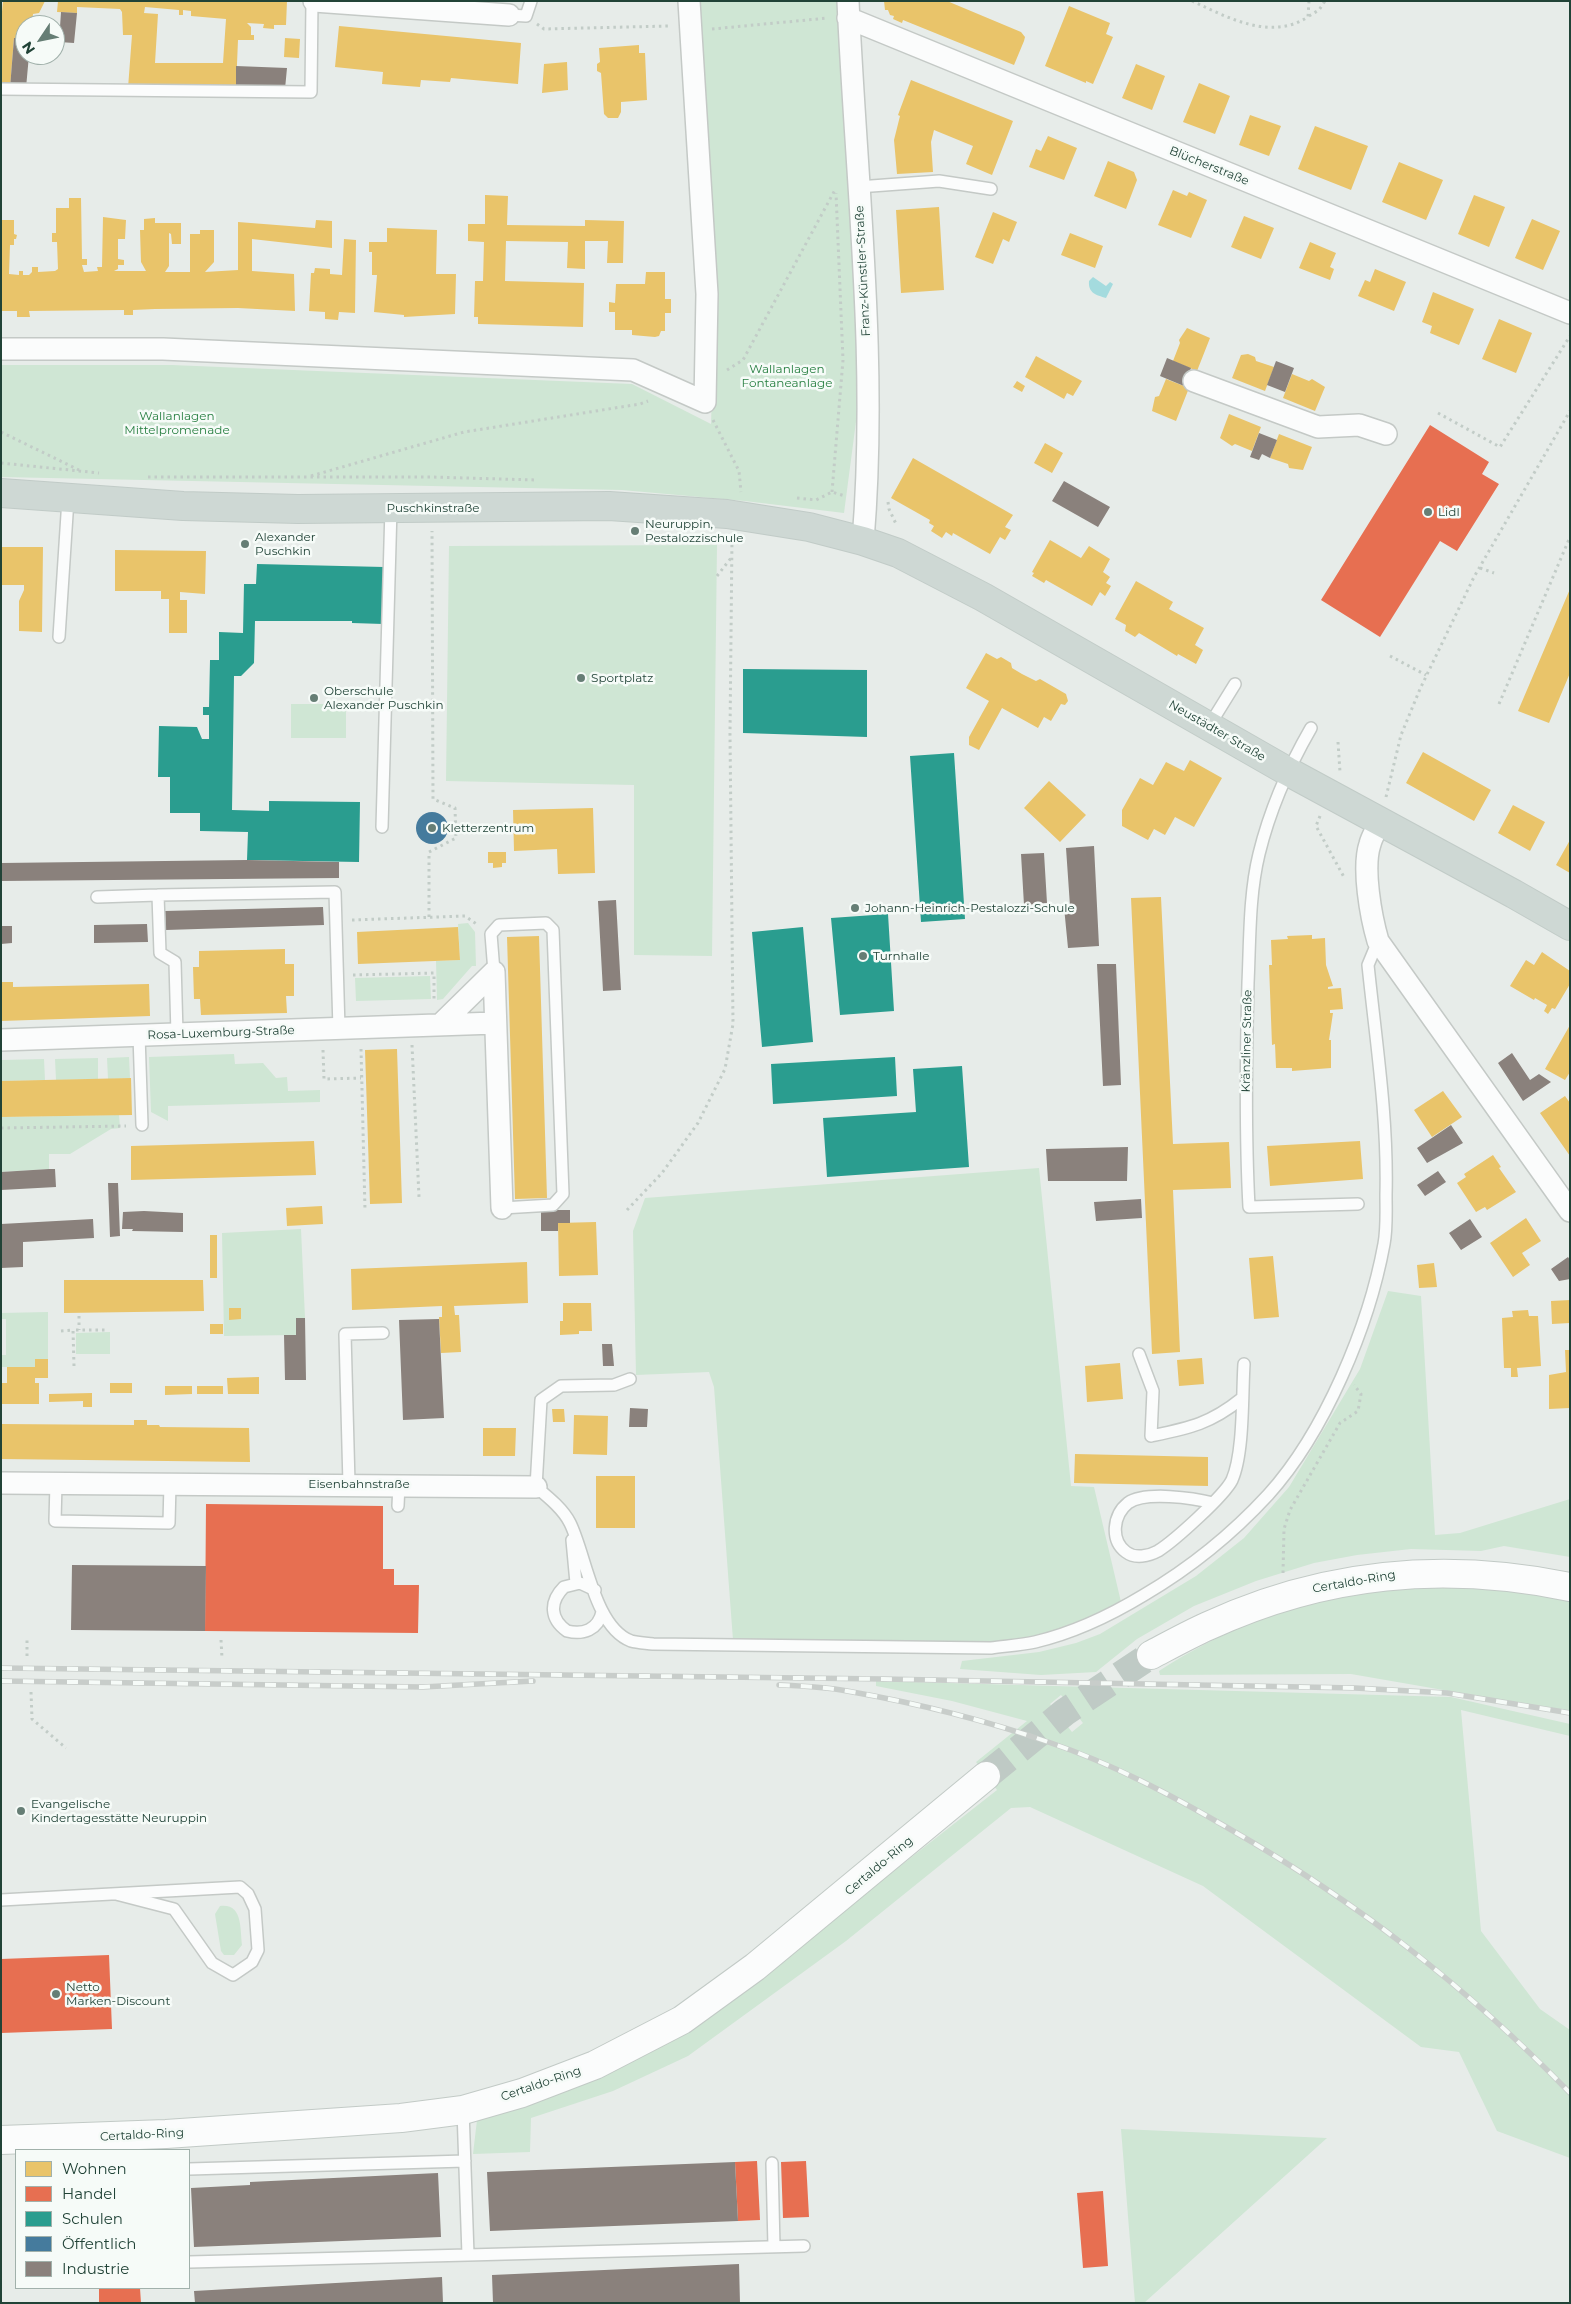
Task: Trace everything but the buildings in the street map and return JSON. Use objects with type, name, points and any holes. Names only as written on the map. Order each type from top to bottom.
[{"type":"main road","name":"Puschkinstraße","points":[[1,494],[68,500],[183,506],[298,509],[609,506],[717,514],[809,527],[863,540]]},
{"type":"main road","name":"Neustädter Straße","points":[[863,540],[898,553],[983,597],[1286,771],[1382,813],[1570,926]]},
{"type":"main road","name":"Certaldo-Ring","points":[[1150,1655],[1208,1625],[1288,1596],[1363,1578],[1410,1573],[1467,1573],[1516,1577],[1570,1587]]},
{"type":"main road","name":"Certaldo-Ring","points":[[1,2140],[166,2138],[401,2118],[463,2110],[522,2093],[594,2065],[682,2020],[770,1955],[986,1776]]},
{"type":"street","points":[[313,1],[518,16]]},
{"type":"street","points":[[1,349],[163,349],[633,370],[705,402],[707,294],[688,1]]},
{"type":"street","name":"Franz-Künstler-Straße","points":[[848,10],[868,357],[868,476],[863,540]]},
{"type":"street","name":"Blücherstraße","points":[[848,10],[1570,313]]},
{"type":"street","points":[[1194,381],[1318,427],[1359,425],[1386,434]]},
{"type":"street","points":[[1382,813],[1370,844],[1368,865],[1371,918],[1378,941],[1570,1211]]},
{"type":"street","points":[[494,972],[502,1208]]},
{"type":"street","points":[[438,1025],[494,972]]},
{"type":"street","name":"Rosa-Luxemburg-Straße","points":[[1,1040],[496,1023]]},
{"type":"street","name":"Eisenbahnstraße","points":[[1,1483],[399,1484],[536,1487]]},
{"type":"lane","points":[[1,89],[311,92],[313,1]]},
{"type":"lane","points":[[518,16],[531,1]]},
{"type":"lane","points":[[858,187],[939,181],[991,189]]},
{"type":"lane","points":[[59,637],[68,500]]},
{"type":"lane","points":[[382,827],[391,508]]},
{"type":"lane","points":[[1209,726],[1235,684]]},
{"type":"lane","points":[[1286,771],[1311,728]]},
{"type":"lane","name":"Kränzliner Straße","points":[[1286,771],[1259,855],[1252,898],[1246,1074],[1249,1207],[1358,1204]]},
{"type":"lane","points":[[97,897],[335,892],[337,976],[331,1029]]},
{"type":"lane","points":[[158,895],[160,953],[175,962],[177,1034]]},
{"type":"lane","points":[[494,972],[491,934],[499,925],[546,923],[553,930],[563,1194],[553,1205],[502,1208]]},
{"type":"lane","points":[[630,1379],[614,1385],[561,1386],[540,1400],[536,1487],[556,1505],[570,1523],[602,1612],[622,1635],[629,1640],[641,1643],[991,1648],[1035,1642],[1106,1617],[1135,1601],[1166,1582],[1233,1530],[1269,1494],[1304,1445],[1344,1370],[1358,1337],[1385,1242],[1387,1152],[1368,965],[1378,941]]},
{"type":"lane","points":[[139,1035],[142,1125]]},
{"type":"lane","points":[[349,1484],[344,1334],[383,1333]]},
{"type":"lane","points":[[1138,1354],[1153,1391],[1151,1436],[1207,1423],[1242,1399]]},
{"type":"lane","points":[[1213,1503],[1197,1498],[1150,1497],[1134,1500],[1122,1509],[1117,1519],[1115,1535],[1119,1545],[1126,1553],[1135,1556],[1146,1556],[1158,1551],[1213,1503],[1231,1480],[1238,1452],[1244,1364]]},
{"type":"lane","points":[[56,1483],[55,1521],[169,1523],[170,1484]]},
{"type":"lane","points":[[398,1506],[399,1484]]},
{"type":"lane","points":[[570,1523],[576,1584]]},
{"type":"lane","points":[[595,1590],[588,1586],[576,1584],[564,1587],[554,1601],[552,1610],[560,1626],[567,1631],[584,1633],[598,1623],[602,1612]]},
{"type":"lane","points":[[1,1900],[116,1894],[240,1888],[248,1894],[255,1909],[258,1950],[252,1962],[233,1975],[212,1963],[174,1909],[116,1894]]},
{"type":"lane","points":[[463,2110],[468,2255]]},
{"type":"lane","points":[[190,2168],[465,2161]]},
{"type":"lane","points":[[772,2163],[774,2247]]},
{"type":"lane","points":[[190,2262],[804,2246]]},
{"type":"path","points":[[1192,1],[1236,22],[1271,28],[1297,24],[1319,10],[1325,1]]},
{"type":"path","points":[[1308,17],[1309,1]]},
{"type":"path","points":[[826,10],[827,24]]},
{"type":"path","points":[[518,16],[544,29],[690,28],[826,18],[848,10]]},
{"type":"path","points":[[790,498],[816,500],[832,492],[843,360],[835,179]]},
{"type":"path","points":[[705,371],[728,369],[744,360],[836,188]]},
{"type":"path","points":[[1438,413],[1500,447],[1570,336]]},
{"type":"path","points":[[307,477],[464,432],[640,404],[676,390]]},
{"type":"path","points":[[705,402],[739,471],[743,493],[732,492]]},
{"type":"path","points":[[1382,813],[1401,735],[1426,675],[1480,568],[1570,411]]},
{"type":"path","points":[[1,432],[82,472]]},
{"type":"path","points":[[1,463],[107,474]]},
{"type":"path","points":[[142,477],[432,477],[539,480]]},
{"type":"path","points":[[429,917],[429,852],[456,838],[456,808],[433,799],[432,508]]},
{"type":"path","points":[[627,1210],[662,1172],[698,1122],[724,1069],[733,1024],[730,734],[732,535]]},
{"type":"path","points":[[1499,704],[1570,537]]},
{"type":"path","points":[[717,576],[732,558]]},
{"type":"path","points":[[1480,568],[1494,573]]},
{"type":"path","points":[[1390,656],[1426,675]]},
{"type":"path","points":[[336,921],[465,916],[491,934]]},
{"type":"path","points":[[337,976],[434,973],[438,1025]]},
{"type":"path","points":[[412,1026],[419,1197]]},
{"type":"path","points":[[360,1028],[365,1210]]},
{"type":"path","points":[[331,1029],[324,1079],[361,1078]]},
{"type":"path","points":[[1,1128],[142,1125]]},
{"type":"path","points":[[79,1316],[79,1330]]},
{"type":"path","points":[[73,1330],[74,1366]]},
{"type":"path","points":[[61,1331],[106,1330]]},
{"type":"path","points":[[1283,1576],[1284,1529],[1290,1510],[1340,1423],[1358,1411],[1361,1394],[1344,1370]]},
{"type":"path","points":[[27,1637],[27,1656]]},
{"type":"path","points":[[221,1640],[222,1658]]},
{"type":"path","points":[[31,1692],[32,1719],[66,1748]]},
{"type":"green space","points":[[697,1],[839,1],[862,376],[844,513],[745,501],[622,490],[1,477],[1,365],[172,365],[632,384],[711,424],[715,292]]},
{"type":"green space","name":"Sportplatz","points":[[717,545],[712,956],[634,955],[634,785],[446,781],[449,546]]},
{"type":"green space","points":[[291,704],[346,704],[346,738],[291,738]]},
{"type":"green space","points":[[468,923],[475,932],[476,966],[472,966],[443,999],[437,1000],[436,961],[460,960],[458,924]]},
{"type":"green space","points":[[430,976],[431,999],[356,1001],[355,978]]},
{"type":"green space","points":[[234,1054],[235,1064],[263,1063],[276,1078],[287,1077],[288,1091],[320,1090],[320,1102],[168,1106],[168,1121],[151,1112],[149,1057]]},
{"type":"green space","points":[[129,1057],[130,1078],[108,1079],[107,1058]]},
{"type":"green space","points":[[98,1058],[98,1079],[56,1080],[55,1059]]},
{"type":"green space","points":[[44,1059],[45,1080],[2,1081],[2,1060]]},
{"type":"green space","points":[[119,1115],[120,1128],[111,1129],[70,1154],[49,1154],[49,1169],[1,1172],[1,1117]]},
{"type":"green space","points":[[1039,1168],[1071,1486],[1094,1487],[1121,1602],[1069,1627],[1034,1638],[991,1644],[733,1640],[714,1387],[709,1372],[636,1375],[633,1231],[645,1198]]},
{"type":"green space","points":[[301,1229],[305,1318],[296,1335],[224,1336],[222,1233]]},
{"type":"green space","points":[[1388,1291],[1421,1296],[1435,1535],[1460,1533],[1570,1499],[1570,1557],[1504,1546],[1481,1551],[1411,1549],[1357,1555],[1314,1563],[1256,1581],[1194,1606],[1137,1639],[1096,1672],[1041,1675],[960,1669],[962,1661],[1039,1652],[1076,1643],[1100,1634],[1196,1576],[1244,1538],[1289,1487],[1360,1369]]},
{"type":"green space","points":[[48,1312],[48,1359],[35,1359],[35,1367],[1,1367],[1,1355],[6,1355],[6,1319],[1,1319],[1,1313]]},
{"type":"green space","points":[[110,1332],[110,1354],[76,1354],[76,1333]]},
{"type":"green space","points":[[1467,1585],[1527,1591],[1570,1600],[1570,1712],[1351,1674],[1160,1675],[1159,1671],[1230,1632],[1255,1621],[1307,1604],[1373,1590]]},
{"type":"green space","points":[[876,1681],[1451,1697],[1570,1724],[1570,1736],[1461,1710],[1481,1931],[1540,2009],[1570,2030],[1570,2158],[1497,2131],[1459,2052],[1421,2047],[1203,1886],[1030,1807],[1011,1808],[846,1941],[688,2056],[613,2091],[531,2118],[530,2152],[473,2154],[477,2120],[806,1940],[997,1790],[976,1762],[1027,1721],[952,1701],[876,1686]],"holes":[[[1061,1695],[1083,1723],[1072,1732],[1050,1704]]]},
{"type":"green space","points":[[220,1906],[227,1906],[233,1909],[239,1918],[242,1945],[234,1955],[224,1955],[221,1951],[215,1914]]},
{"type":"green space","points":[[1121,2129],[1327,2138],[1144,2303],[1135,2303]]},
{"type":"water","points":[[1093,277],[1106,286],[1110,282],[1113,284],[1106,298],[1091,291],[1089,281]]},
{"type":"tunnel","points":[[986,1776],[1065,1712],[1151,1655]]},
{"type":"railway","points":[[1,1668],[883,1679],[1355,1688],[1447,1693],[1570,1713]]},
{"type":"railway","points":[[1,1681],[423,1687],[533,1681]]},
{"type":"railway","points":[[779,1685],[847,1691],[899,1701],[976,1720],[1074,1751],[1119,1770],[1163,1792],[1275,1856],[1365,1916],[1408,1948],[1491,2017],[1570,2093]]},
{"type":"place","name":"Lidl","points":[[1428,512]]},
{"type":"place","name":"Neuruppin, Pestalozzischule","points":[[635,531]]},
{"type":"place","name":"Alexander Puschkin","points":[[245,544]]},
{"type":"place","name":"Sportplatz","points":[[581,678]]},
{"type":"place","name":"Oberschule Alexander Puschkin","points":[[314,698]]},
{"type":"place","name":"Kletterzentrum","points":[[432,828]]},
{"type":"place","name":"Johann-Heinrich-Pestalozzi-Schule","points":[[855,908]]},
{"type":"place","name":"Turnhalle","points":[[863,956]]},
{"type":"place","name":"Evangelische Kindertagesstätte Neuruppin","points":[[21,1811]]},
{"type":"place","name":"Netto Marken-Discount","points":[[56,1994]]},
{"type":"park label","name":"Wallanlagen Fontaneanlage","points":[[787,376]]},
{"type":"park label","name":"Wallanlagen Mittelpromenade","points":[[177,423]]}]
